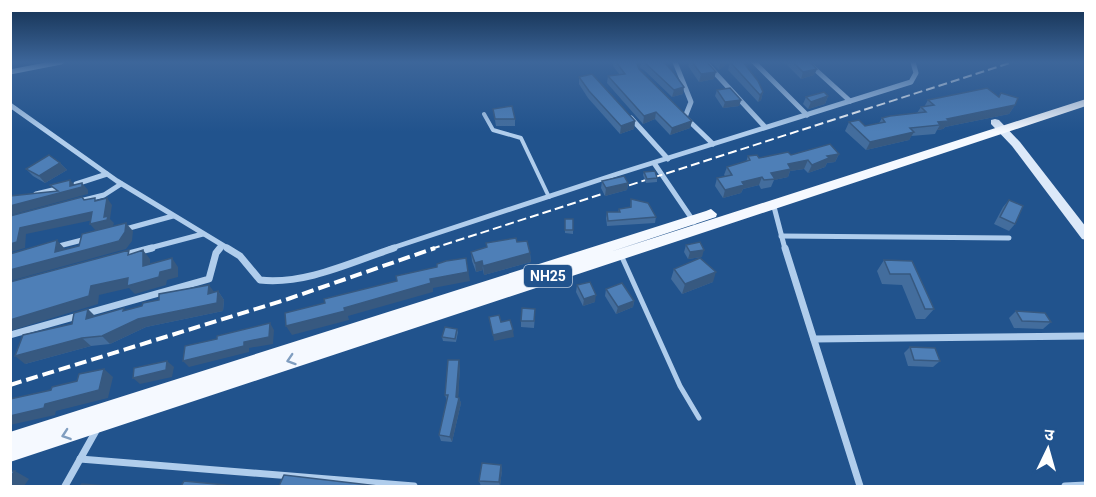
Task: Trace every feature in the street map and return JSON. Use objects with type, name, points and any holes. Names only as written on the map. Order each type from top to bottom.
[{"type":"main road","name":"NH25","points":[[10,454],[620,253],[695,224],[773,203],[998,126],[1086,93]]},
{"type":"main road","name":"NH25","points":[[10,440],[998,126],[1086,102]]},
{"type":"street","points":[[684,85],[691,102],[685,117]]},
{"type":"street","points":[[726,85],[765,127]]},
{"type":"street","points":[[777,85],[807,115]]},
{"type":"street","points":[[833,85],[850,101]]},
{"type":"street","points":[[10,105],[122,184],[240,256],[260,280],[279,282],[318,273],[765,127],[901,85]]},
{"type":"street","points":[[623,108],[668,159]]},
{"type":"street","points":[[678,110],[713,144]]},
{"type":"street","points":[[998,126],[1086,236]]},
{"type":"street","points":[[654,163],[695,224]]},
{"type":"street","points":[[32,195],[107,174]]},
{"type":"street","points":[[71,203],[104,195],[122,184]]},
{"type":"street","points":[[773,203],[781,236],[860,486]]},
{"type":"street","points":[[118,231],[173,216]]},
{"type":"street","points":[[112,259],[202,234]]},
{"type":"street","points":[[781,236],[1009,238]]},
{"type":"street","points":[[43,250],[96,237]]},
{"type":"street","points":[[10,334],[209,279],[216,253],[222,246]]},
{"type":"street","points":[[814,339],[1086,336]]},
{"type":"street","points":[[65,486],[107,408]]},
{"type":"street","points":[[80,459],[414,486]]},
{"type":"street","points":[[1065,486],[1086,485]]},
{"type":"lane","points":[[484,114],[493,130],[521,138],[549,197]]},
{"type":"lane","points":[[620,253],[680,386],[699,418]]},
{"type":"building","points":[[585,85],[602,85],[635,121],[621,126]]},
{"type":"building","points":[[616,85],[656,85],[692,121],[672,128],[656,112],[644,116]]},
{"type":"building","points":[[669,85],[684,87],[674,90]]},
{"type":"building","points":[[751,85],[760,85],[763,92],[760,95]]},
{"type":"building","points":[[730,88],[741,100],[725,102],[717,90]]},
{"type":"building","points":[[987,88],[999,97],[1001,93],[1018,98],[1015,105],[947,119],[949,121],[938,122],[940,125],[910,128],[914,132],[870,142],[849,122],[859,120],[865,126],[885,122],[882,118],[890,116],[926,112],[921,107],[934,105],[928,100]]},
{"type":"building","points":[[824,92],[828,96],[811,102],[806,97]]},
{"type":"building","points":[[512,106],[515,119],[495,119],[493,109]]},
{"type":"building","points":[[830,144],[839,154],[827,156],[829,158],[812,165],[808,160],[788,164],[791,169],[771,173],[775,179],[764,180],[762,177],[742,182],[744,185],[725,190],[717,178],[732,175],[727,167],[750,160],[748,156],[757,155],[759,158],[788,152],[791,155]]},
{"type":"building","points":[[49,155],[60,163],[39,176],[26,169]]},
{"type":"building","points":[[655,171],[657,178],[647,179],[644,172]]},
{"type":"building","points":[[624,176],[628,183],[606,188],[602,181]]},
{"type":"building","points":[[70,180],[70,186],[82,183],[82,187],[10,206],[10,196],[58,191],[50,185]]},
{"type":"building","points":[[82,197],[84,200],[95,198],[95,201],[107,198],[104,217],[108,216],[107,220],[90,224],[92,212],[20,228],[17,242],[10,244],[10,216]]},
{"type":"building","points":[[631,199],[648,203],[656,217],[608,221],[607,212],[620,212],[619,209],[631,207]]},
{"type":"building","points":[[1009,200],[1023,206],[1015,224],[1000,217]]},
{"type":"building","points":[[565,219],[573,219],[573,230],[565,230]]},
{"type":"building","points":[[126,223],[125,232],[119,241],[10,270],[10,254],[57,240],[55,252],[79,246],[82,234]]},
{"type":"building","points":[[516,238],[517,242],[527,241],[530,253],[483,266],[482,261],[475,263],[471,252],[487,247],[486,243]]},
{"type":"building","points":[[700,242],[704,250],[690,252],[686,245]]},
{"type":"building","points":[[129,250],[128,255],[143,250],[143,266],[172,258],[172,269],[160,272],[159,277],[127,286],[128,278],[91,286],[89,296],[10,320],[10,282]]},
{"type":"building","points":[[466,258],[468,272],[430,279],[431,283],[344,308],[345,311],[286,326],[285,313],[325,303],[324,299],[397,281],[396,276],[437,267],[437,264],[446,261]]},
{"type":"building","points":[[700,258],[716,272],[685,284],[674,269]]},
{"type":"building","points":[[884,260],[912,261],[934,309],[925,309],[910,274],[890,274]]},
{"type":"building","points":[[590,282],[596,295],[584,299],[577,285]]},
{"type":"building","points":[[622,283],[634,301],[618,307],[606,289]]},
{"type":"building","points":[[209,285],[208,294],[218,291],[217,303],[138,319],[102,336],[82,338],[15,356],[23,335],[72,324],[74,313],[88,309],[86,319],[124,308],[123,311],[142,306],[143,303],[159,300],[159,294]]},
{"type":"building","points":[[522,308],[535,309],[534,321],[521,321]]},
{"type":"building","points":[[1016,311],[1045,313],[1051,322],[1022,321]]},
{"type":"building","points":[[499,315],[501,322],[510,320],[513,330],[493,335],[489,317]]},
{"type":"building","points":[[270,323],[269,337],[244,342],[244,346],[183,361],[185,346]]},
{"type":"building","points":[[445,327],[457,329],[455,339],[442,337]]},
{"type":"building","points":[[910,347],[935,348],[940,361],[914,360]]},
{"type":"building","points":[[448,360],[459,360],[456,397],[459,398],[450,437],[439,435],[448,395],[445,395]]},
{"type":"building","points":[[167,361],[166,370],[133,378],[134,368]]},
{"type":"building","points":[[104,369],[99,390],[45,404],[44,408],[10,416],[10,399],[51,390],[52,387],[77,381],[79,374]]},
{"type":"building","points":[[482,463],[501,465],[499,482],[479,481]]},
{"type":"building","points":[[284,475],[378,486],[279,486]]},
{"type":"building","points":[[184,481],[236,486],[181,486]]},
{"type":"building","points":[[82,484],[106,486],[80,486]]},
{"type":"railway","points":[[431,249],[941,85]]},
{"type":"railway","points":[[10,385],[288,299],[435,248]]}]
